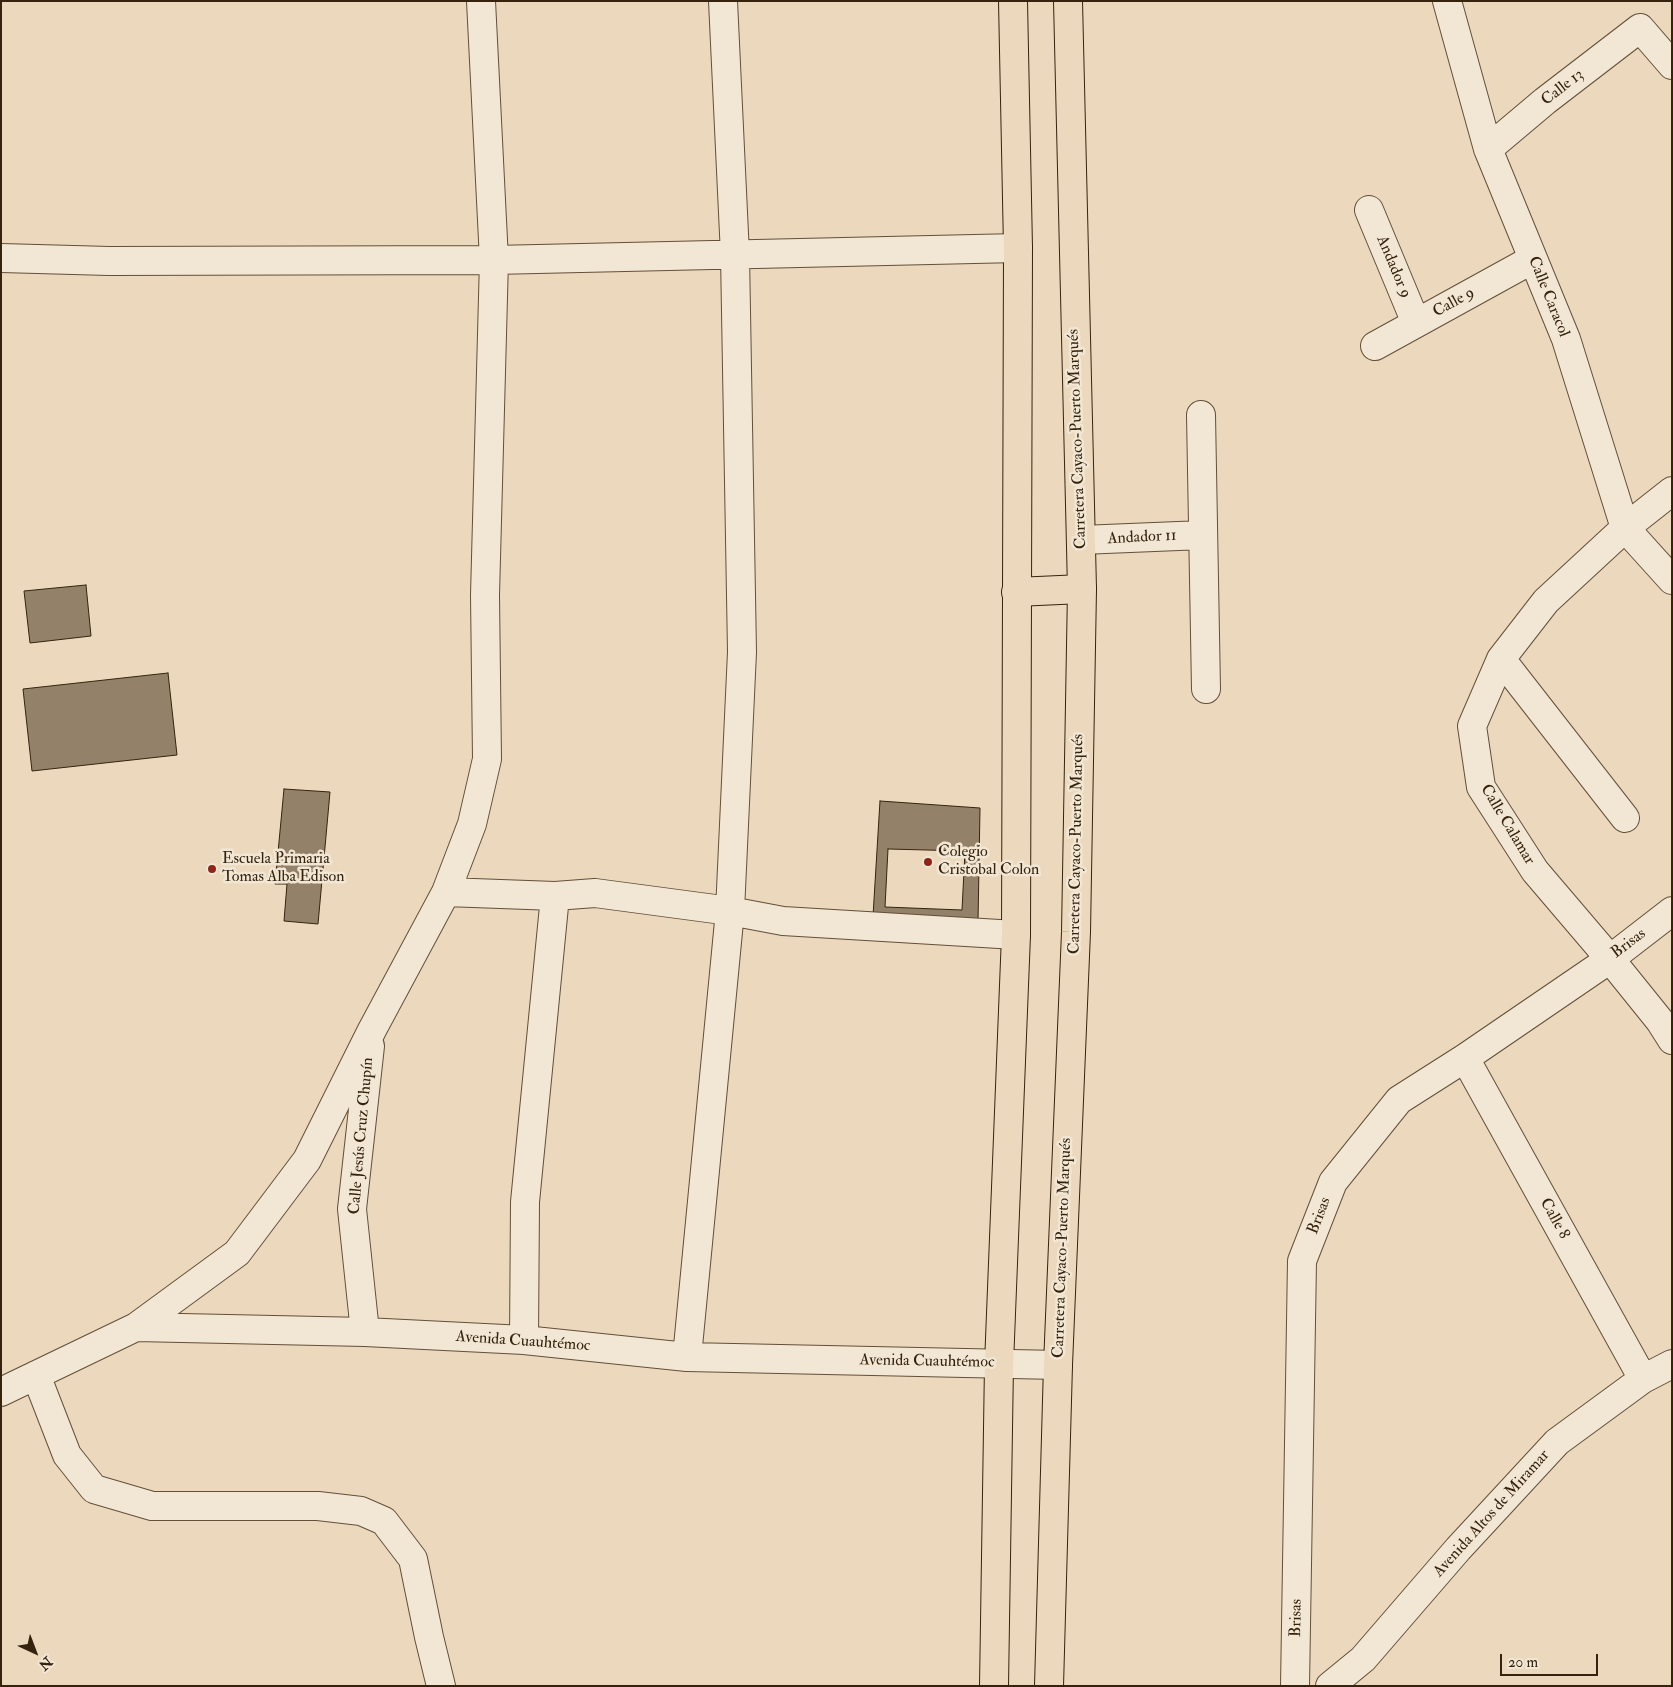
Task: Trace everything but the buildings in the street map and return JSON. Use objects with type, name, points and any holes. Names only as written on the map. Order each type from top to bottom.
[{"type":"main road","points":[[994,1686],[999,1364],[1016,935],[1018,248],[1013,1]]},
{"type":"main road","name":"Carretera Cayaco-Puerto Marqués","points":[[1049,1686],[1058,1365],[1076,932],[1082,588],[1068,1]]},
{"type":"main road","points":[[1016,592],[1082,588]]},
{"type":"street","points":[[136,1327],[237,1253],[307,1160],[372,1030],[446,892],[472,824],[487,759],[486,595],[494,260],[481,1]]},
{"type":"street","points":[[687,1357],[730,911],[742,652],[735,255],[723,1]]},
{"type":"street","name":"Calle Caracol","points":[[1447,1],[1488,148],[1566,339],[1625,528],[1672,580]]},
{"type":"street","name":"Calle 13","points":[[1488,148],[1545,101],[1640,28],[1672,65]]},
{"type":"street","name":"Andador 9","points":[[1369,210],[1416,324]]},
{"type":"street","points":[[1,258],[109,262],[494,260],[1018,248]]},
{"type":"street","name":"Calle 9","points":[[1375,346],[1533,259]]},
{"type":"street","points":[[1201,415],[1206,689]]},
{"type":"street","name":"Calle Calamar","points":[[1672,492],[1625,528],[1546,601],[1501,659],[1472,726],[1481,787],[1535,871],[1610,959],[1660,1021],[1672,1040]]},
{"type":"street","name":"Andador 11","points":[[1081,540],[1203,535]]},
{"type":"street","points":[[1501,659],[1625,818]]},
{"type":"street","points":[[446,892],[555,896],[595,893],[730,911],[783,921],[1016,935]]},
{"type":"street","points":[[524,1340],[526,1202],[555,896]]},
{"type":"street","name":"Brisas","points":[[1295,1686],[1302,1261],[1333,1182],[1399,1100],[1465,1058],[1610,959],[1672,912]]},
{"type":"street","name":"Calle Jesús Cruz Chupín","points":[[365,1332],[352,1209],[372,1030]]},
{"type":"street","name":"Calle 8","points":[[1465,1058],[1643,1380]]},
{"type":"street","name":"Avenida Cuauhtémoc","points":[[1,1392],[136,1327],[365,1332],[524,1340],[687,1357],[1058,1365]]},
{"type":"street","name":"Avenida Altos de Miramar","points":[[1330,1686],[1363,1659],[1556,1442],[1643,1380],[1672,1364]]},
{"type":"street","points":[[36,1375],[67,1455],[94,1489],[152,1506],[318,1506],[361,1511],[384,1521],[413,1559],[441,1686]]},
{"type":"place","name":"Colegio Cristobal Colon","points":[[928,862]]},
{"type":"place","name":"Escuela Primaria Tomas Alba Edison","points":[[212,869]]}]
